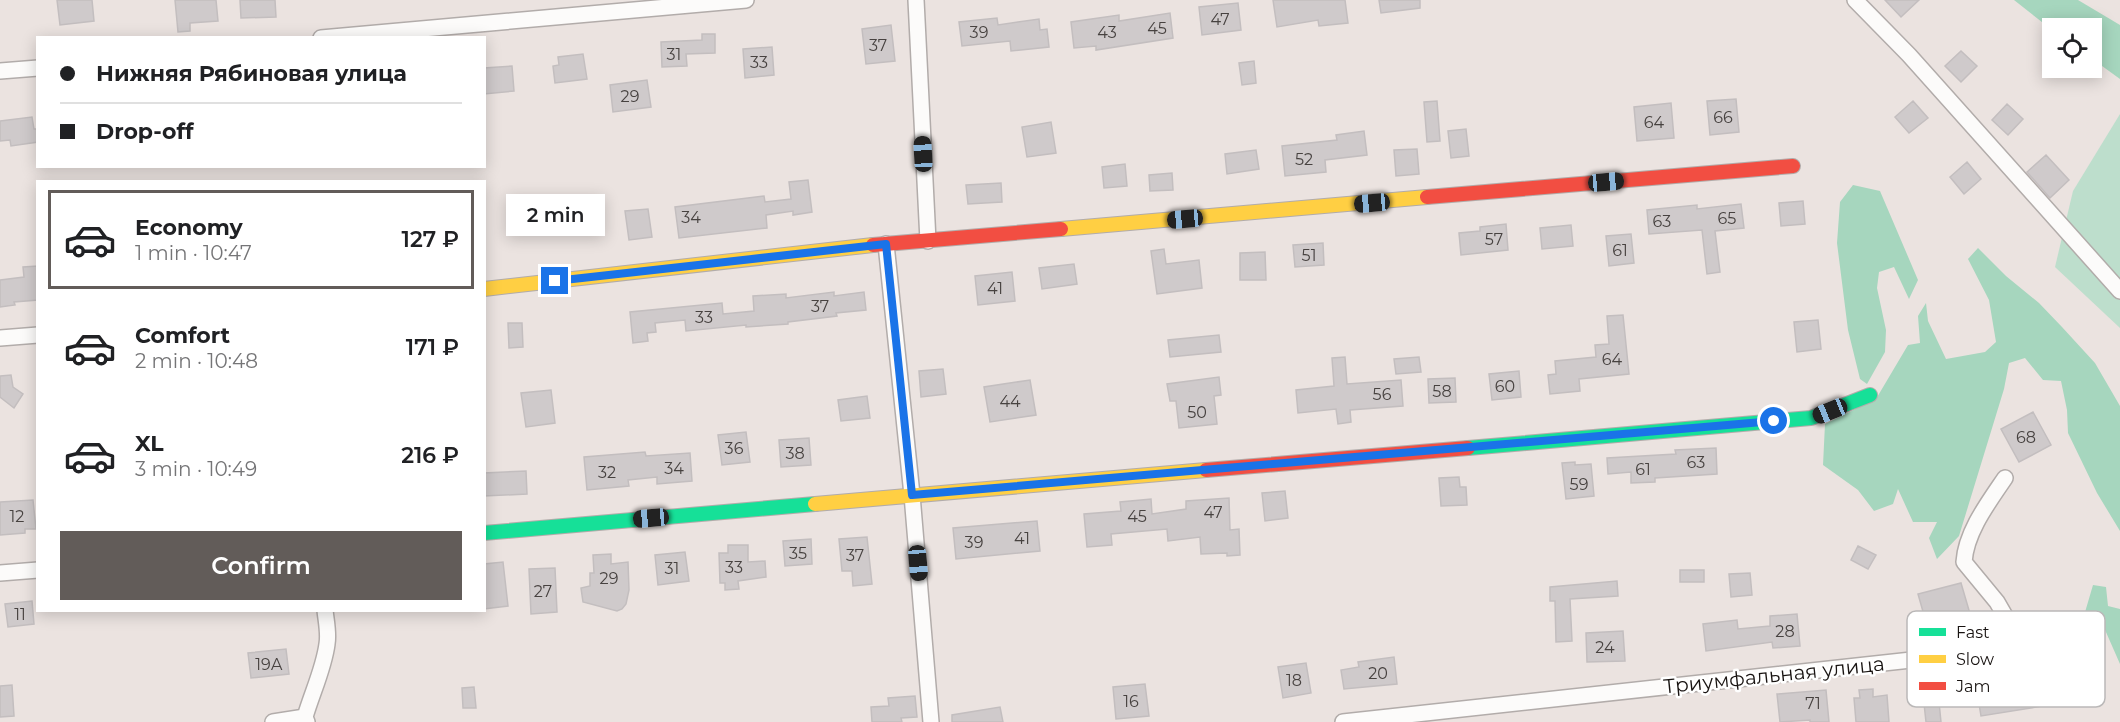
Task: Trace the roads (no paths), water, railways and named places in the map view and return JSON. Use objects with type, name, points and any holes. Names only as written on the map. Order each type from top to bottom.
[{"type":"street","points":[[343,36],[746,0]]},
{"type":"street","points":[[916,0],[928,241]]},
{"type":"street","points":[[1855,0],[1909,55],[2120,291]]},
{"type":"street","points":[[0,71],[36,68]]},
{"type":"street","points":[[486,289],[886,244],[1793,166]]},
{"type":"street","points":[[886,244],[912,495],[931,722]]},
{"type":"street","points":[[0,338],[36,335]]},
{"type":"street","points":[[486,532],[1811,418],[1870,395]]},
{"type":"street","name":"Триумфальная улица","points":[[2002,611],[1964,562],[1965,546],[1988,503],[2005,478]]},
{"type":"street","points":[[0,573],[36,570]]},
{"type":"street","points":[[273,722],[306,720],[314,687],[324,663],[328,641],[325,612]]},
{"type":"street","name":"Триумфальная улица","points":[[1343,722],[1907,660]]}]
